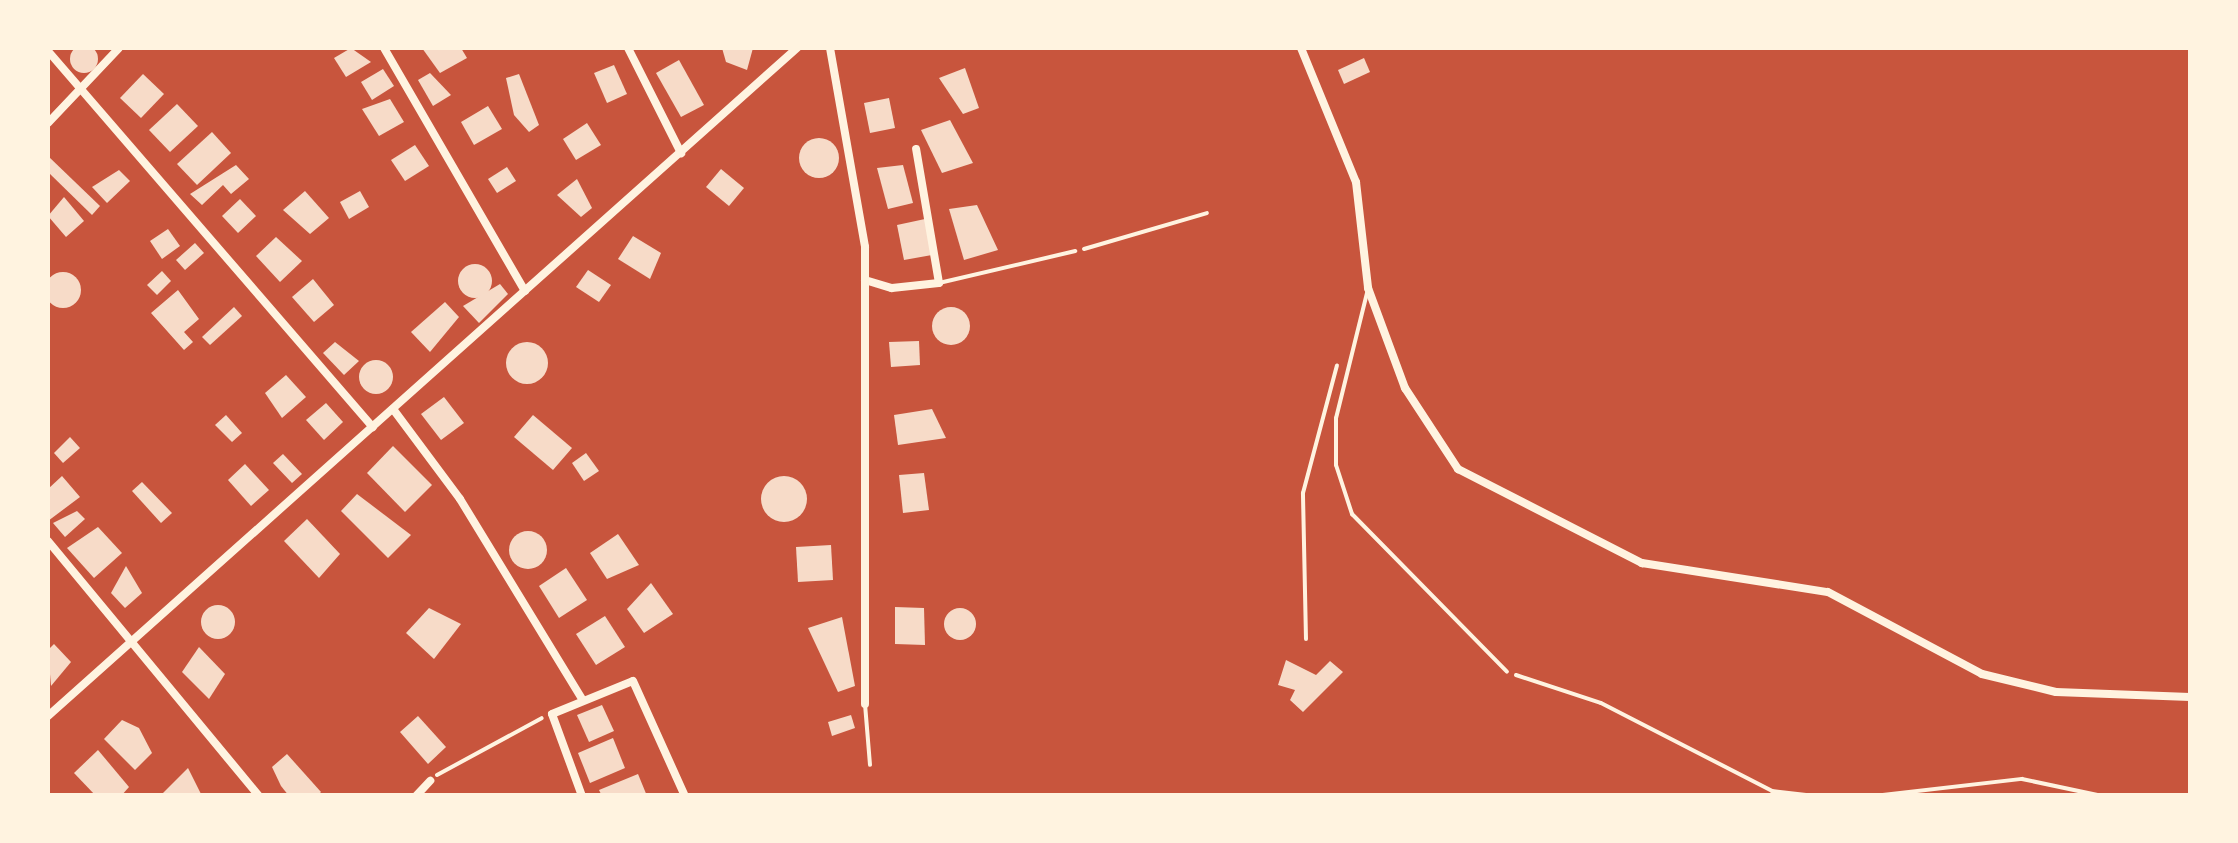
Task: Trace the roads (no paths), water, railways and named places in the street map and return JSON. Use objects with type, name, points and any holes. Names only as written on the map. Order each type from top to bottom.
[{"type":"street","points":[[48,123],[119,48]]},
{"type":"street","points":[[384,48],[525,292]]},
{"type":"street","points":[[628,48],[681,153]]},
{"type":"street","points":[[48,716],[797,48]]},
{"type":"street","points":[[830,48],[852,138],[865,280],[865,704]]},
{"type":"street","points":[[1301,48],[1356,182],[1368,288],[1405,388],[1458,469],[1596,544],[1642,563],[1828,592],[1996,677],[2056,692],[2190,696]]},
{"type":"street","points":[[48,51],[372,427]]},
{"type":"street","points":[[865,280],[892,288],[938,282],[916,149]]},
{"type":"street","points":[[393,409],[582,699]]},
{"type":"street","points":[[48,541],[259,796]]},
{"type":"street","points":[[582,796],[552,714],[632,681],[685,796]]},
{"type":"street","points":[[416,796],[430,782]]},
{"type":"lane","points":[[938,282],[1075,251]]},
{"type":"lane","points":[[1368,288],[1352,334],[1336,449],[1352,514],[1507,672]]},
{"type":"lane","points":[[865,704],[870,765]]}]
